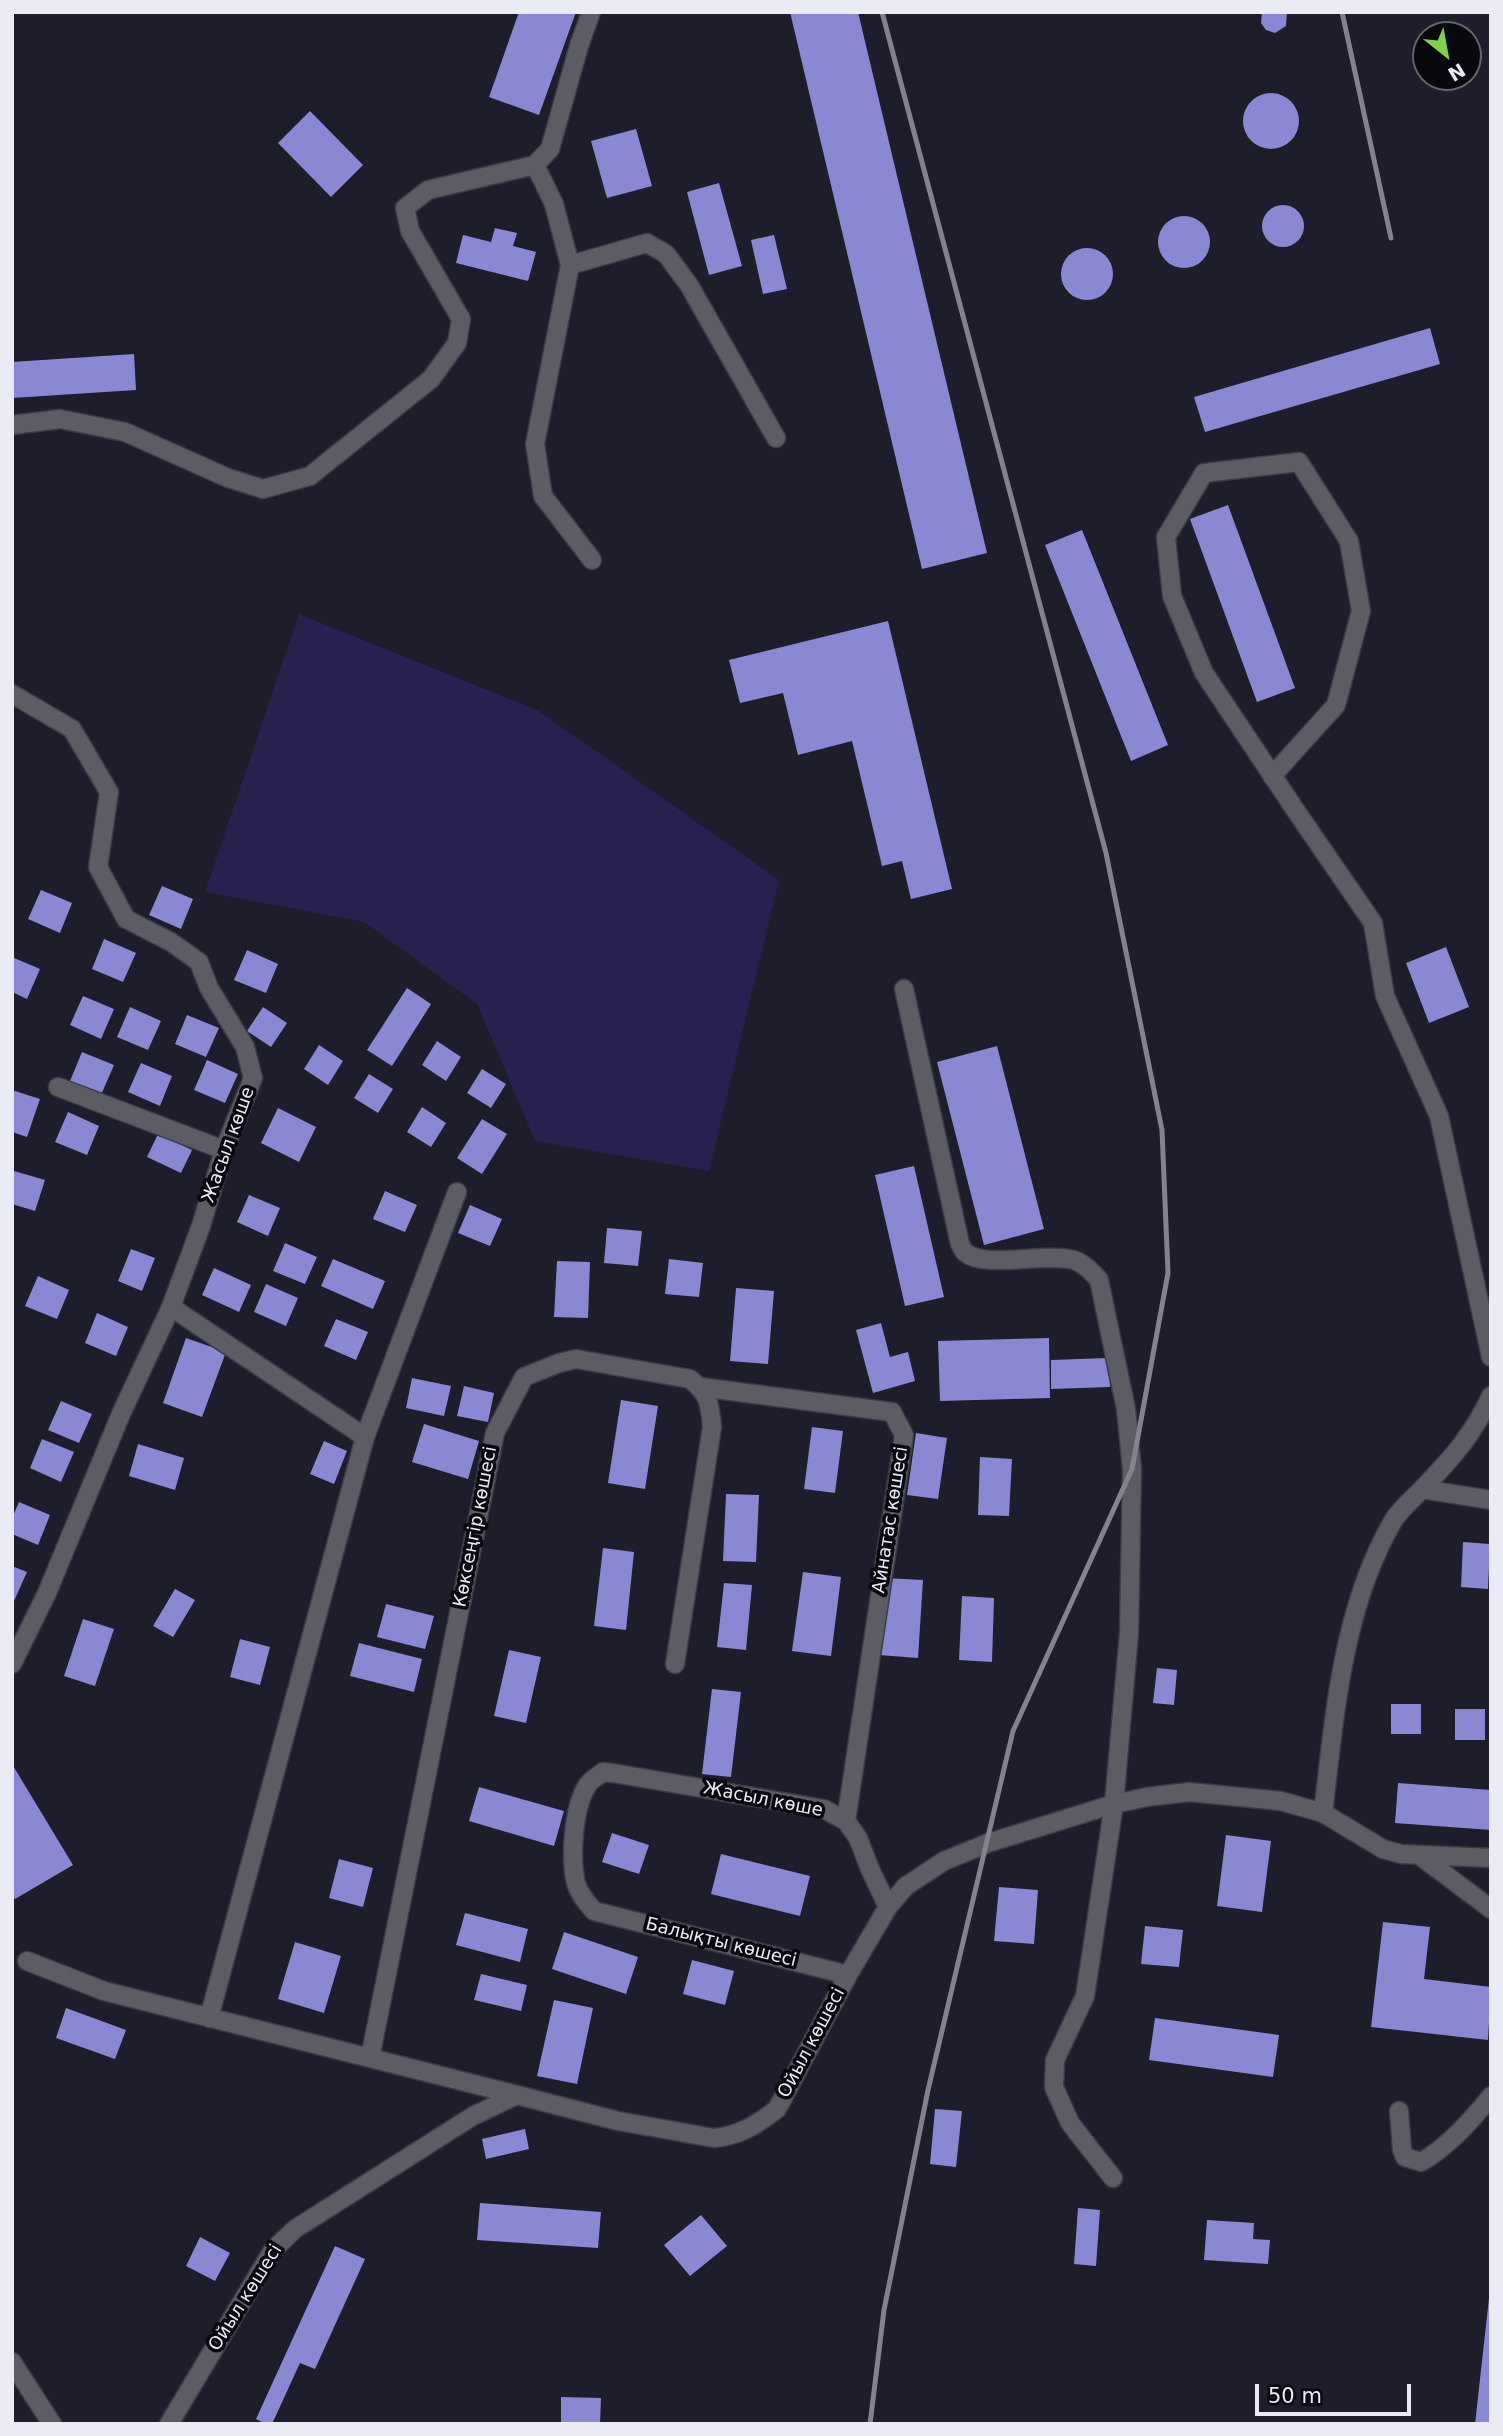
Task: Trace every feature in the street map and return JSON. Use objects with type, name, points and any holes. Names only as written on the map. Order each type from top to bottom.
[{"type":"street","points":[[12,425],[60,419],[125,432],[228,478],[264,489],[310,476],[431,379],[457,343],[461,319],[411,231],[405,208],[428,190],[535,165],[550,149],[591,12]]},
{"type":"street","points":[[535,165],[554,204],[570,265],[534,444],[543,496],[592,560]]},
{"type":"street","points":[[570,265],[647,243],[666,254],[689,285],[776,438]]},
{"type":"street","points":[[1272,776],[1336,705],[1361,611],[1349,541],[1299,462],[1204,473],[1166,537],[1172,596],[1204,673],[1272,776],[1373,923],[1385,996],[1439,1116],[1484,1335],[1491,1357]]},
{"type":"street","name":"Жасыл көше","points":[[12,694],[72,729],[109,792],[98,867],[127,919],[171,942],[199,962],[209,988],[245,1047],[253,1078],[224,1150],[201,1226],[171,1307],[121,1414],[47,1593],[12,1664]]},
{"type":"street","points":[[904,989],[960,1244],[966,1253],[978,1259],[1054,1257],[1074,1261],[1088,1268],[1100,1280],[1126,1409],[1132,1469],[1129,1633],[1114,1804],[1085,1996],[1055,2060],[1054,2087],[1070,2123],[1112,2178]]},
{"type":"street","points":[[58,1087],[224,1150]]},
{"type":"street","points":[[209,2018],[365,1437],[457,1192]]},
{"type":"street","points":[[171,1307],[365,1437]]},
{"type":"street","name":"Көксеңгір көшесі","points":[[370,2057],[495,1433],[524,1377],[576,1359],[674,1374],[690,1379],[700,1387]]},
{"type":"street","points":[[675,1664],[712,1427],[709,1402],[700,1387]]},
{"type":"street","name":"Айнатас көшесі","points":[[700,1387],[892,1412],[904,1435],[846,1821]]},
{"type":"street","points":[[1322,1813],[1339,1676],[1368,1569],[1395,1518],[1454,1456],[1477,1425],[1491,1396]]},
{"type":"street","points":[[1422,1489],[1491,1500]]},
{"type":"street","name":"Жасыл көше","points":[[594,1911],[576,1885],[574,1859],[577,1808],[587,1784],[603,1772],[824,1809],[846,1821],[858,1838],[888,1908]]},
{"type":"street","name":"Ойыл көшесі","points":[[169,2424],[273,2250],[295,2229],[462,2123],[517,2095],[618,2121],[715,2138],[729,2137],[759,2123],[777,2109],[848,1975],[888,1908],[906,1886],[944,1861],[988,1843],[1114,1804],[1189,1792],[1281,1801],[1322,1813],[1383,1849],[1401,1854],[1491,1858]]},
{"type":"street","points":[[1419,1855],[1491,1909]]},
{"type":"street","name":"Балықты көшесі","points":[[594,1911],[848,1975]]},
{"type":"street","points":[[27,1961],[104,1991],[517,2095]]},
{"type":"street","points":[[1399,2111],[1405,2157],[1421,2162],[1431,2157],[1479,2112],[1491,2096]]},
{"type":"street","points":[[12,2362],[50,2423]]},
{"type":"shaded area","points":[[299,614],[539,711],[779,880],[709,1171],[535,1141],[477,1004],[364,922],[205,892]]},
{"type":"building","points":[[519,12],[576,12],[539,115],[489,97]]},
{"type":"building","points":[[790,12],[858,12],[987,553],[922,569]]},
{"type":"building","points":[[1262,12],[1287,12],[1286,26],[1275,33],[1266,30],[1261,23]]},
{"type":"building","points":[[1271,93],[1282,95],[1291,101],[1297,110],[1297,132],[1291,141],[1282,147],[1271,149],[1260,147],[1251,141],[1245,132],[1243,121],[1245,110],[1251,101],[1260,95]]},
{"type":"building","points":[[310,111],[363,165],[331,197],[278,143]]},
{"type":"building","points":[[636,129],[652,186],[607,198],[591,141]]},
{"type":"building","points":[[719,183],[742,266],[709,275],[687,192]]},
{"type":"building","points":[[1283,205],[1298,211],[1304,226],[1298,241],[1283,247],[1268,241],[1262,226],[1268,211]]},
{"type":"building","points":[[1184,216],[1194,218],[1202,224],[1208,232],[1208,252],[1202,260],[1194,266],[1184,268],[1174,266],[1166,260],[1160,252],[1158,242],[1160,232],[1166,224],[1174,218]]},
{"type":"building","points":[[495,228],[517,233],[513,246],[536,252],[528,281],[456,263],[463,235],[491,242]]},
{"type":"building","points":[[774,235],[787,289],[763,294],[751,240]]},
{"type":"building","points":[[1087,248],[1097,250],[1105,256],[1111,264],[1111,284],[1105,292],[1097,298],[1087,300],[1077,298],[1069,292],[1063,284],[1061,274],[1063,264],[1069,256],[1077,250]]},
{"type":"building","points":[[1430,328],[1440,364],[1205,432],[1194,397]]},
{"type":"building","points":[[134,354],[136,390],[12,398],[12,362]]},
{"type":"building","points":[[1228,505],[1295,688],[1257,702],[1190,519]]},
{"type":"building","points":[[1082,530],[1168,745],[1131,761],[1045,545]]},
{"type":"building","points":[[888,621],[952,889],[911,899],[902,861],[882,866],[852,741],[798,755],[783,693],[740,703],[729,660]]},
{"type":"building","points":[[162,886],[193,899],[181,929],[149,915]]},
{"type":"building","points":[[41,890],[72,903],[60,933],[28,919]]},
{"type":"building","points":[[104,939],[136,953],[123,982],[92,969]]},
{"type":"building","points":[[1446,947],[1469,1007],[1429,1023],[1406,963]]},
{"type":"building","points":[[247,950],[278,964],[266,993],[234,980]]},
{"type":"building","points":[[12,957],[40,969],[27,999],[12,992]]},
{"type":"building","points":[[407,988],[431,1004],[392,1066],[367,1050]]},
{"type":"building","points":[[83,996],[114,1009],[101,1039],[70,1025]]},
{"type":"building","points":[[130,1007],[161,1021],[148,1050],[117,1037]]},
{"type":"building","points":[[263,1007],[287,1023],[271,1047],[247,1031]]},
{"type":"building","points":[[187,1015],[219,1028],[206,1057],[175,1044]]},
{"type":"building","points":[[437,1041],[461,1057],[446,1081],[422,1065]]},
{"type":"building","points":[[319,1045],[343,1061],[328,1085],[304,1069]]},
{"type":"building","points":[[997,1046],[1044,1229],[984,1245],[937,1062]]},
{"type":"building","points":[[82,1052],[114,1065],[101,1095],[70,1081]]},
{"type":"building","points":[[207,1060],[238,1074],[225,1103],[194,1090]]},
{"type":"building","points":[[141,1063],[172,1076],[160,1106],[128,1092]]},
{"type":"building","points":[[482,1069],[506,1084],[491,1108],[467,1093]]},
{"type":"building","points":[[369,1074],[393,1089],[378,1113],[354,1098]]},
{"type":"building","points":[[12,1090],[40,1099],[27,1137],[12,1132]]},
{"type":"building","points":[[422,1107],[446,1123],[431,1147],[407,1132]]},
{"type":"building","points":[[278,1108],[316,1127],[299,1162],[261,1143]]},
{"type":"building","points":[[68,1112],[99,1126],[87,1155],[55,1142]]},
{"type":"building","points":[[482,1119],[507,1134],[482,1174],[457,1158]]},
{"type":"building","points":[[158,1134],[192,1150],[181,1173],[147,1157]]},
{"type":"building","points":[[914,1166],[944,1297],[905,1306],[875,1175]]},
{"type":"building","points":[[14,1171],[45,1180],[35,1211],[12,1204]]},
{"type":"building","points":[[385,1191],[417,1205],[405,1232],[373,1219]]},
{"type":"building","points":[[249,1195],[280,1208],[268,1236],[237,1222]]},
{"type":"building","points":[[470,1205],[502,1219],[490,1246],[458,1233]]},
{"type":"building","points":[[607,1228],[642,1231],[638,1266],[604,1263]]},
{"type":"building","points":[[285,1243],[317,1257],[305,1284],[273,1271]]},
{"type":"building","points":[[131,1249],[155,1258],[142,1291],[118,1281]]},
{"type":"building","points":[[333,1259],[385,1281],[373,1309],[321,1286]]},
{"type":"building","points":[[669,1259],[703,1263],[699,1297],[665,1294]]},
{"type":"building","points":[[557,1261],[590,1262],[588,1318],[554,1317]]},
{"type":"building","points":[[214,1268],[251,1285],[239,1312],[202,1295]]},
{"type":"building","points":[[38,1276],[69,1290],[57,1319],[25,1306]]},
{"type":"building","points":[[266,1284],[298,1298],[286,1326],[254,1312]]},
{"type":"building","points":[[736,1288],[774,1291],[768,1364],[730,1361]]},
{"type":"building","points":[[97,1313],[128,1327],[116,1356],[85,1343]]},
{"type":"building","points":[[336,1319],[368,1332],[356,1360],[324,1346]]},
{"type":"building","points":[[881,1323],[890,1357],[908,1352],[915,1381],[873,1393],[856,1330]]},
{"type":"building","points":[[186,1338],[226,1352],[202,1417],[163,1403]]},
{"type":"building","points":[[1049,1338],[1050,1398],[940,1401],[938,1341]]},
{"type":"building","points":[[1108,1358],[1110,1387],[1051,1389],[1051,1360]]},
{"type":"building","points":[[412,1378],[451,1386],[444,1416],[406,1408]]},
{"type":"building","points":[[464,1386],[494,1393],[488,1422],[457,1416]]},
{"type":"building","points":[[621,1400],[658,1406],[645,1489],[608,1483]]},
{"type":"building","points":[[61,1401],[92,1414],[79,1443],[48,1430]]},
{"type":"building","points":[[424,1424],[479,1441],[468,1479],[412,1462]]},
{"type":"building","points":[[812,1427],[843,1431],[835,1493],[804,1489]]},
{"type":"building","points":[[916,1433],[947,1438],[938,1499],[907,1495]]},
{"type":"building","points":[[42,1439],[74,1452],[61,1482],[30,1468]]},
{"type":"building","points":[[324,1441],[347,1451],[334,1484],[310,1474]]},
{"type":"building","points":[[138,1444],[184,1458],[175,1490],[129,1476]]},
{"type":"building","points":[[980,1457],[1012,1459],[1009,1516],[978,1515]]},
{"type":"building","points":[[726,1494],[759,1495],[756,1562],[723,1561]]},
{"type":"building","points":[[19,1502],[50,1515],[38,1545],[12,1534],[12,1518]]},
{"type":"building","points":[[1463,1542],[1490,1544],[1488,1589],[1461,1587]]},
{"type":"building","points":[[603,1548],[634,1552],[626,1630],[594,1626]]},
{"type":"building","points":[[12,1566],[27,1572],[14,1601],[12,1601]]},
{"type":"building","points":[[803,1572],[841,1577],[831,1656],[792,1651]]},
{"type":"building","points":[[884,1578],[923,1580],[918,1658],[879,1655]]},
{"type":"building","points":[[724,1583],[752,1585],[746,1650],[717,1647]]},
{"type":"building","points":[[175,1589],[195,1600],[173,1637],[153,1626]]},
{"type":"building","points":[[962,1596],[994,1598],[992,1662],[959,1660]]},
{"type":"building","points":[[386,1604],[434,1616],[425,1649],[377,1637]]},
{"type":"building","points":[[83,1619],[114,1629],[95,1686],[64,1676]]},
{"type":"building","points":[[240,1639],[270,1647],[260,1685],[230,1677]]},
{"type":"building","points":[[359,1643],[422,1659],[414,1692],[350,1676]]},
{"type":"building","points":[[509,1650],[541,1657],[526,1723],[494,1716]]},
{"type":"building","points":[[1157,1668],[1177,1670],[1174,1705],[1153,1703]]},
{"type":"building","points":[[712,1689],[741,1692],[731,1777],[702,1774]]},
{"type":"building","points":[[1391,1704],[1421,1704],[1421,1734],[1391,1734]]},
{"type":"building","points":[[1455,1709],[1485,1709],[1485,1740],[1455,1740]]},
{"type":"building","points":[[12,1764],[73,1865],[15,1899],[12,1894]]},
{"type":"building","points":[[1398,1783],[1491,1790],[1491,1830],[1395,1823]]},
{"type":"building","points":[[479,1787],[564,1811],[554,1846],[469,1821]]},
{"type":"building","points":[[612,1833],[649,1845],[639,1874],[602,1862]]},
{"type":"building","points":[[1226,1835],[1271,1841],[1262,1912],[1217,1906]]},
{"type":"building","points":[[721,1854],[810,1876],[800,1916],[711,1894]]},
{"type":"building","points":[[339,1859],[373,1868],[363,1907],[329,1898]]},
{"type":"building","points":[[999,1887],[1038,1890],[1034,1944],[994,1941]]},
{"type":"building","points":[[465,1913],[528,1929],[520,1962],[456,1945]]},
{"type":"building","points":[[1383,1922],[1430,1927],[1424,1979],[1491,1987],[1488,2040],[1371,2027]]},
{"type":"building","points":[[1145,1926],[1183,1930],[1179,1967],[1141,1964]]},
{"type":"building","points":[[564,1932],[638,1957],[626,1994],[552,1969]]},
{"type":"building","points":[[295,1942],[341,1956],[324,2013],[278,1999]]},
{"type":"building","points":[[692,1960],[734,1971],[725,2005],[683,1994]]},
{"type":"building","points":[[481,1974],[527,1985],[521,2011],[474,2000]]},
{"type":"building","points":[[554,2000],[593,2008],[577,2084],[537,2076]]},
{"type":"building","points":[[66,2008],[126,2030],[115,2059],[56,2038]]},
{"type":"building","points":[[1155,2018],[1279,2035],[1273,2077],[1149,2060]]},
{"type":"building","points":[[935,2109],[962,2111],[956,2167],[930,2164]]},
{"type":"building","points":[[525,2129],[529,2149],[486,2159],[482,2139]]},
{"type":"building","points":[[480,2203],[601,2212],[598,2248],[477,2240]]},
{"type":"building","points":[[1078,2208],[1100,2210],[1096,2266],[1074,2264]]},
{"type":"building","points":[[701,2215],[727,2246],[690,2276],[664,2245]]},
{"type":"building","points":[[1207,2220],[1254,2223],[1253,2239],[1270,2240],[1268,2264],[1204,2260]]},
{"type":"building","points":[[200,2237],[230,2253],[215,2281],[186,2266]]},
{"type":"building","points":[[335,2246],[365,2259],[315,2369],[300,2363],[272,2424],[266,2424],[256,2419]]},
{"type":"building","points":[[1489,2298],[1491,2424],[1475,2424]]},
{"type":"building","points":[[561,2397],[601,2398],[600,2424],[561,2424]]},
{"type":"railway","points":[[870,2424],[884,2310],[928,2090],[1013,1731],[1132,1469],[1168,1273],[1162,1130],[1106,853],[882,12]]},
{"type":"railway","points":[[1342,12],[1391,238]]}]
